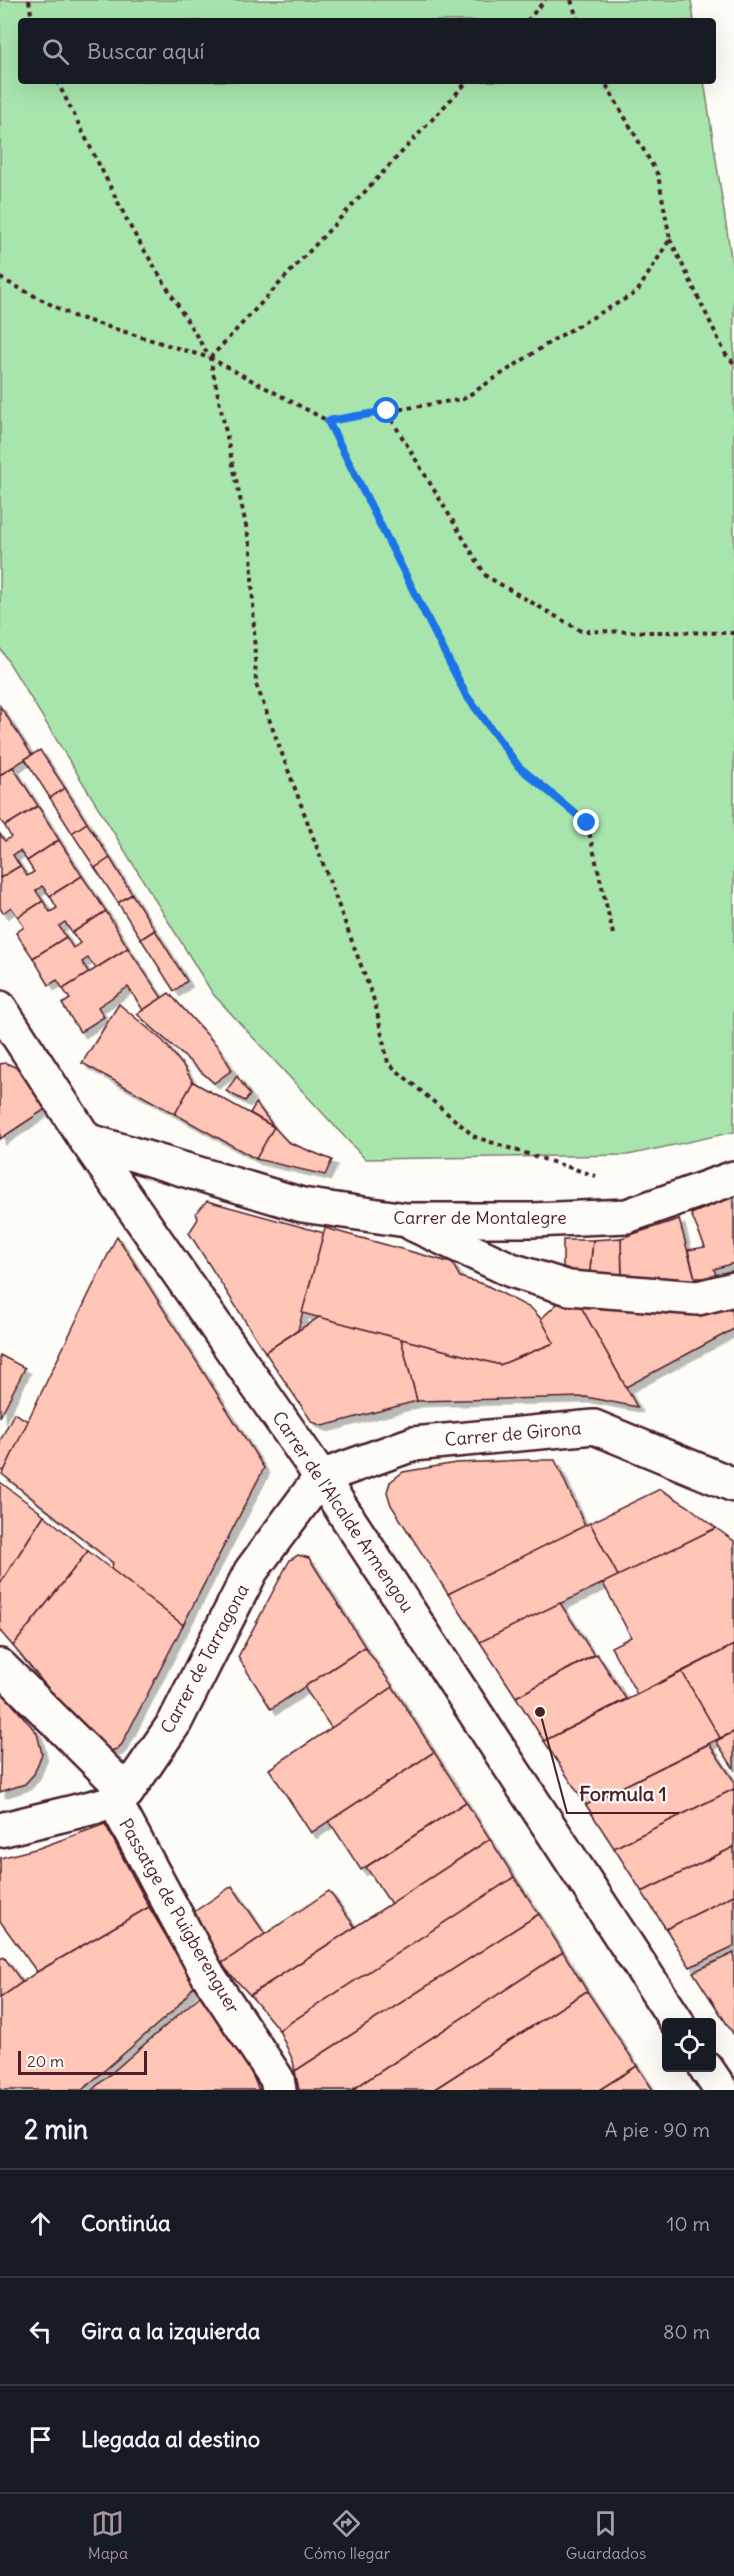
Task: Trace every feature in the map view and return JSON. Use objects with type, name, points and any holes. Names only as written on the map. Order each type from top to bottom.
[{"type":"street","name":"Carrer de l'Alcalde Armengou","points":[[5,1026],[321,1478],[674,2018]]},
{"type":"street","name":"Carrer de Montalegre","points":[[86,1140],[302,1205],[406,1220],[533,1220],[627,1216],[734,1178]]},
{"type":"street","points":[[406,1220],[511,1270],[569,1288],[698,1298],[734,1289]]},
{"type":"street","name":"Carrer de Girona","points":[[321,1478],[413,1444],[594,1427],[734,1485]]},
{"type":"street","name":"Carrer de Tarragona","points":[[121,1797],[175,1722],[251,1571],[321,1478]]},
{"type":"street","name":"Passatge de Puigberenguer","points":[[0,1666],[121,1797],[208,1975],[277,2079],[279,2090]]},
{"type":"street","points":[[0,1830],[121,1797]]},
{"type":"street","points":[[709,2072],[721,2090]]},
{"type":"path","points":[[29,0],[32,18]]},
{"type":"path","points":[[530,18],[545,0]]},
{"type":"path","points":[[571,0],[577,18]]},
{"type":"path","points":[[59,84],[132,230],[210,358],[251,549],[256,684],[375,1003],[388,1063],[475,1137],[601,1178]]},
{"type":"path","points":[[210,358],[465,84]]},
{"type":"path","points":[[606,84],[658,175],[670,239],[726,355],[734,363]]},
{"type":"path","points":[[328,421],[463,399],[555,339],[637,292],[670,239]]},
{"type":"path","points":[[0,278],[73,316],[210,358],[328,421],[466,695],[519,767],[587,823],[613,934]]},
{"type":"path","points":[[387,411],[486,576],[581,631],[734,633]]},
{"type":"green space","points":[[0,0],[691,0],[694,18],[18,18],[18,84],[704,84],[734,277],[734,1132],[628,1155],[365,1159],[213,994],[0,648]]},
{"type":"building","points":[[0,706],[32,755],[0,775]]},
{"type":"building","points":[[40,750],[65,788],[50,798],[25,759]]},
{"type":"building","points":[[13,767],[38,806],[5,826],[0,820],[0,775]]},
{"type":"building","points":[[65,788],[87,823],[72,833],[50,798]]},
{"type":"building","points":[[38,806],[59,840],[27,861],[20,851],[13,855],[20,866],[0,878],[0,834],[5,841],[11,837],[5,826]]},
{"type":"building","points":[[87,823],[110,858],[95,868],[72,833]]},
{"type":"building","points":[[59,840],[82,876],[50,896],[42,886],[36,891],[43,901],[18,917],[11,907],[3,913],[0,908],[0,878],[20,866],[27,876],[34,872],[27,861]]},
{"type":"building","points":[[110,858],[132,894],[118,903],[95,868]]},
{"type":"building","points":[[82,876],[106,911],[72,933],[65,922],[59,926],[66,937],[33,958],[16,933],[24,927],[18,917],[43,901],[50,912],[57,908],[50,896]]},
{"type":"building","points":[[132,894],[155,930],[141,939],[118,903]]},
{"type":"building","points":[[106,911],[128,948],[96,968],[88,958],[82,962],[89,973],[63,989],[57,980],[49,985],[33,958],[66,937],[73,948],[80,943],[72,933]]},
{"type":"building","points":[[155,930],[187,981],[174,991],[141,939]]},
{"type":"building","points":[[128,948],[162,998],[143,1010],[128,987],[98,1007],[104,1017],[80,1032],[62,1004],[70,999],[63,989]]},
{"type":"building","points":[[169,993],[219,1048],[232,1070],[214,1083],[137,1014]]},
{"type":"building","points":[[119,1004],[163,1041],[193,1082],[175,1114],[82,1063]]},
{"type":"building","points":[[6,1063],[24,1071],[47,1108],[0,1139],[0,1064]]},
{"type":"building","points":[[237,1076],[250,1095],[245,1101],[226,1091]]},
{"type":"building","points":[[193,1082],[274,1127],[256,1159],[175,1114]]},
{"type":"building","points":[[256,1103],[274,1127],[250,1113]]},
{"type":"building","points":[[274,1127],[288,1142],[332,1160],[325,1175],[256,1159]]},
{"type":"building","points":[[734,1196],[734,1263],[714,1269],[717,1278],[695,1278],[688,1250],[705,1247],[691,1214]]},
{"type":"building","points":[[207,1201],[324,1233],[298,1330],[265,1352],[189,1233],[198,1219],[196,1213]]},
{"type":"building","points":[[679,1219],[696,1282],[622,1283],[621,1238]]},
{"type":"building","points":[[325,1228],[452,1263],[460,1277],[486,1285],[532,1309],[541,1319],[554,1343],[500,1365],[302,1313]]},
{"type":"building","points":[[117,1236],[264,1468],[183,1625],[111,1569],[113,1563],[2,1474]]},
{"type":"building","points":[[621,1238],[622,1283],[589,1279],[593,1240]]},
{"type":"building","points":[[563,1240],[593,1240],[589,1279],[563,1274]]},
{"type":"building","points":[[561,1300],[579,1303],[637,1407],[586,1397],[417,1401],[401,1339],[500,1365],[554,1343],[541,1319]]},
{"type":"building","points":[[579,1303],[694,1313],[732,1308],[734,1329],[626,1387]]},
{"type":"building","points":[[319,1317],[401,1339],[417,1401],[323,1426],[312,1422],[265,1352]]},
{"type":"building","points":[[0,1355],[25,1368],[0,1417]]},
{"type":"building","points":[[14,1413],[28,1421],[4,1471],[0,1470],[0,1441]]},
{"type":"building","points":[[555,1460],[585,1526],[448,1594],[391,1505],[387,1492],[390,1482],[403,1472],[456,1463]]},
{"type":"building","points":[[0,1482],[44,1515],[0,1584]]},
{"type":"building","points":[[660,1489],[688,1506],[716,1528],[618,1576],[590,1523]]},
{"type":"building","points":[[44,1515],[88,1551],[13,1646],[0,1631],[0,1584]]},
{"type":"building","points":[[590,1523],[618,1576],[480,1642],[448,1594]]},
{"type":"building","points":[[716,1528],[734,1541],[734,1645],[637,1694],[611,1647],[631,1637],[603,1583]]},
{"type":"building","points":[[88,1551],[183,1625],[122,1744],[110,1751],[103,1751],[97,1747],[13,1646]]},
{"type":"building","points":[[298,1555],[309,1558],[365,1647],[271,1709],[238,1657],[290,1560]]},
{"type":"building","points":[[560,1603],[594,1655],[516,1697],[480,1642]]},
{"type":"building","points":[[734,1645],[734,1732],[720,1738],[682,1672]]},
{"type":"building","points":[[365,1647],[393,1687],[332,1729],[304,1687]]},
{"type":"building","points":[[597,1654],[626,1699],[544,1741],[516,1697]]},
{"type":"building","points":[[682,1672],[720,1738],[586,1805],[544,1741]]},
{"type":"building","points":[[393,1687],[434,1752],[311,1833],[269,1769]]},
{"type":"building","points":[[1,1691],[37,1733],[42,1754],[34,1774],[25,1784],[0,1792]]},
{"type":"building","points":[[734,1732],[734,1769],[716,1741]]},
{"type":"building","points":[[709,1744],[734,1781],[734,1789],[614,1848],[586,1805]]},
{"type":"building","points":[[434,1752],[466,1802],[361,1870],[329,1821]]},
{"type":"building","points":[[734,1789],[734,1847],[642,1892],[614,1848]]},
{"type":"building","points":[[466,1802],[490,1839],[391,1904],[366,1867]]},
{"type":"building","points":[[105,1824],[149,1907],[37,1972],[0,1921],[0,1858],[39,1848]]},
{"type":"building","points":[[490,1839],[514,1877],[429,1934],[279,2030],[250,1995]]},
{"type":"building","points":[[734,1847],[734,1895],[666,1929],[642,1892]]},
{"type":"building","points":[[514,1877],[539,1914],[295,2071],[279,2030]]},
{"type":"building","points":[[232,1886],[265,1934],[221,1964],[194,1912]]},
{"type":"building","points":[[329,1891],[355,1927],[250,1995],[221,1964]]},
{"type":"building","points":[[734,1895],[734,1946],[690,1967],[666,1929]]},
{"type":"building","points":[[149,1907],[195,1985],[175,2009],[82,2090],[0,2090],[0,1998],[37,1972]]},
{"type":"building","points":[[539,1914],[563,1952],[352,2090],[299,2090],[295,2071]]},
{"type":"building","points":[[563,1952],[587,1991],[433,2090],[352,2090]]},
{"type":"building","points":[[734,1953],[734,2035],[693,1972]]},
{"type":"building","points":[[4,1957],[22,1982],[0,1998],[0,1959]]},
{"type":"building","points":[[587,1991],[637,2066],[599,2090],[433,2090]]},
{"type":"building","points":[[201,1995],[239,2046],[259,2090],[92,2090]]},
{"type":"building","points":[[637,2066],[653,2090],[599,2090]]},
{"type":"place","name":"Formula 1","points":[[540,1712]]},
{"type":"route","points":[[387,411],[328,421],[466,695],[519,767],[587,823]]}]
